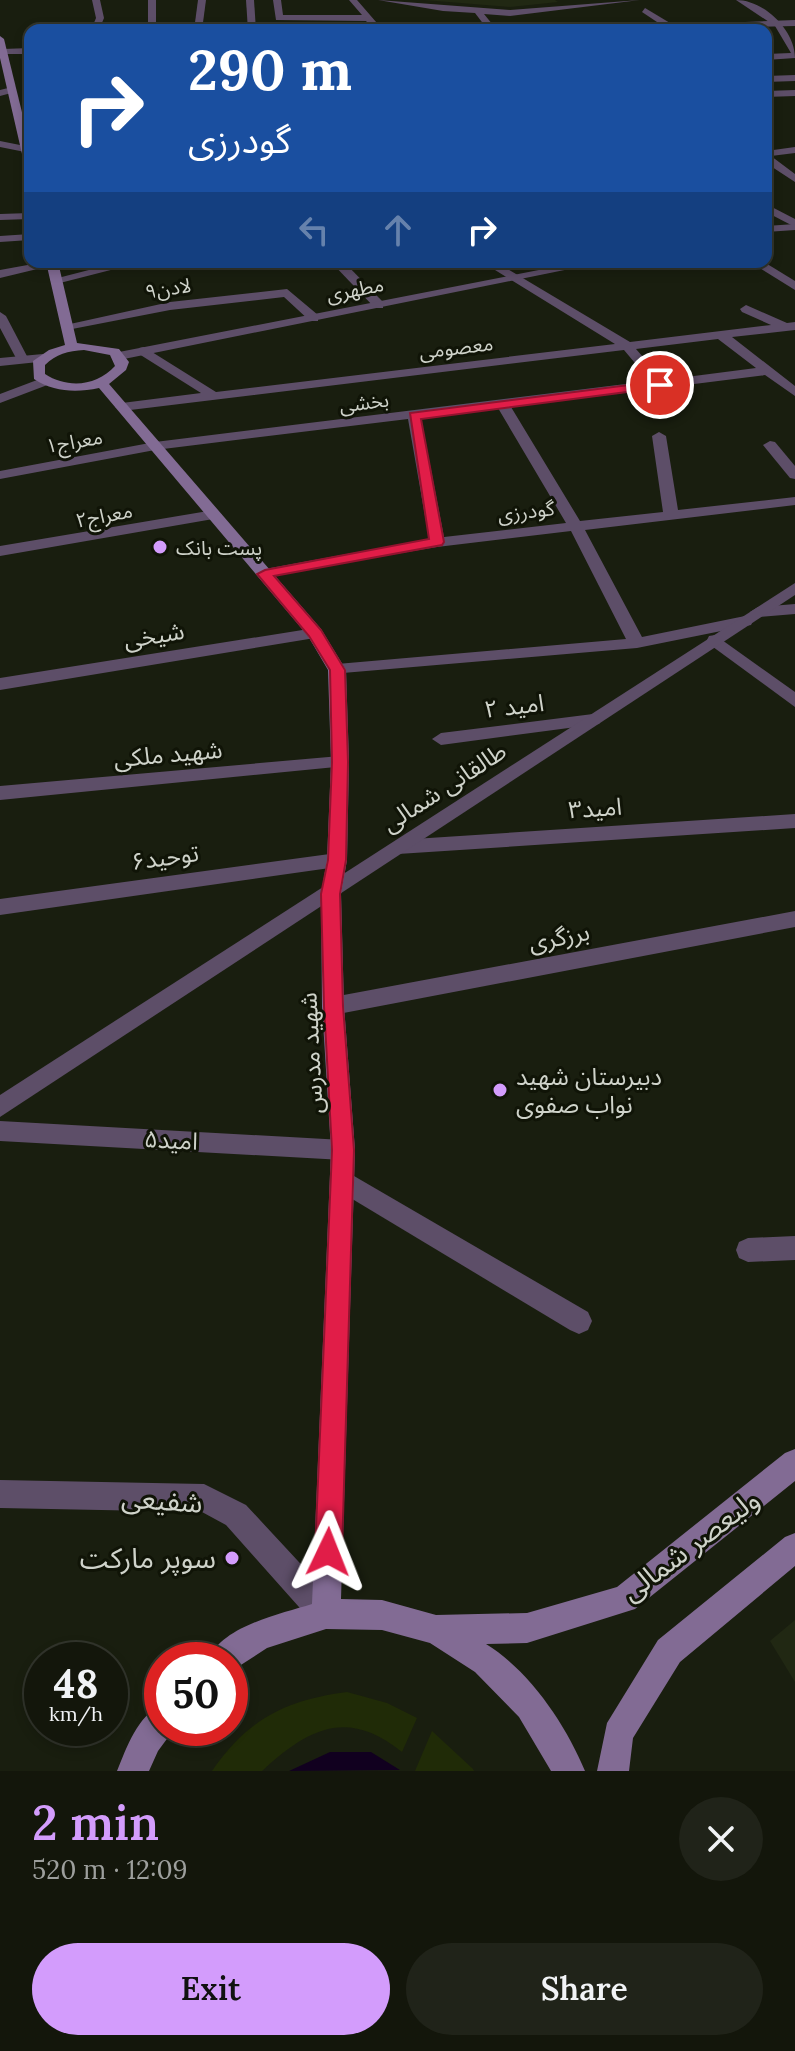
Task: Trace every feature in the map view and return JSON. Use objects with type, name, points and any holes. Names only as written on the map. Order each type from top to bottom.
[{"type":"main road","points":[[0,39],[3,68],[24,124]]},
{"type":"main road","points":[[53,268],[72,347]]},
{"type":"main road","points":[[95,346],[119,356],[121,367],[117,373],[101,382],[64,387],[45,381],[37,370],[43,358],[72,347],[95,346]]},
{"type":"main road","name":"شهید مدرس","points":[[101,382],[315,633],[337,670],[340,762],[337,860],[331,894],[333,1006],[343,1150],[326,1614]]},
{"type":"main road","name":"ولیعصر شمالی","points":[[436,1630],[527,1628],[625,1599],[795,1463]]},
{"type":"main road","points":[[613,1771],[618,1734],[669,1651],[795,1547]]},
{"type":"main road","points":[[248,1643],[259,1635],[326,1614],[382,1615],[436,1630],[486,1661],[530,1706],[569,1771]]},
{"type":"main road","points":[[133,1771],[144,1746]]},
{"type":"street","points":[[96,0],[100,18],[98,24]]},
{"type":"street","points":[[152,0],[152,24]]},
{"type":"street","points":[[199,24],[202,0]]},
{"type":"street","points":[[250,0],[252,24]]},
{"type":"street","points":[[277,0],[279,18],[368,18]]},
{"type":"street","points":[[353,0],[374,24]]},
{"type":"street","points":[[385,0],[510,13],[636,0]]},
{"type":"street","points":[[574,0],[586,5]]},
{"type":"street","points":[[740,0],[778,24],[795,54],[772,56]]},
{"type":"street","points":[[645,10],[666,24]]},
{"type":"street","points":[[477,11],[488,24]]},
{"type":"street","points":[[772,24],[795,23]]},
{"type":"street","points":[[2,52],[24,51]]},
{"type":"street","points":[[772,79],[795,78]]},
{"type":"street","points":[[0,93],[12,90]]},
{"type":"street","points":[[772,94],[795,93]]},
{"type":"street","points":[[0,144],[24,149]]},
{"type":"street","points":[[772,155],[795,150]]},
{"type":"street","points":[[772,161],[795,179]]},
{"type":"street","points":[[772,211],[795,226]]},
{"type":"street","points":[[0,217],[24,216]]},
{"type":"street","points":[[772,228],[795,226]]},
{"type":"street","points":[[0,239],[24,237]]},
{"type":"street","points":[[0,274],[28,268]]},
{"type":"street","points":[[56,280],[109,268]]},
{"type":"street","points":[[343,268],[379,305]]},
{"type":"street","points":[[498,268],[627,346],[660,385]]},
{"type":"street","name":"مطهری","points":[[119,356],[566,268]]},
{"type":"street","points":[[766,268],[795,286]]},
{"type":"street","name":"لادن۹","points":[[67,326],[170,306],[287,293],[314,318]]},
{"type":"street","points":[[746,309],[790,327]]},
{"type":"street","points":[[0,316],[23,360]]},
{"type":"street","name":"معصومی","points":[[122,407],[790,327]]},
{"type":"street","points":[[721,335],[795,392]]},
{"type":"street","points":[[144,351],[214,396]]},
{"type":"street","points":[[0,362],[43,358]]},
{"type":"street","name":"بخشی","points":[[155,446],[768,371]]},
{"type":"street","points":[[0,399],[45,381]]},
{"type":"street","points":[[503,405],[575,525],[637,643]]},
{"type":"street","points":[[414,416],[437,542]]},
{"type":"street","points":[[659,436],[671,513]]},
{"type":"street","points":[[770,445],[795,475]]},
{"type":"street","name":"معراج۱","points":[[0,475],[155,446]]},
{"type":"street","name":"گودرزی","points":[[265,574],[437,542],[795,501]]},
{"type":"street","name":"معراج۲","points":[[0,551],[214,515]]},
{"type":"street","name":"طالقانی شمالی","points":[[0,1107],[331,894],[795,588]]},
{"type":"street","points":[[337,670],[637,643],[795,609]]},
{"type":"street","name":"شیخی","points":[[0,684],[315,633]]},
{"type":"street","points":[[715,640],[795,701]]},
{"type":"street","name":"امید ۲","points":[[441,739],[593,720]]},
{"type":"street","name":"شهید ملکی","points":[[0,793],[340,762]]},
{"type":"street","name":"امید۳","points":[[398,847],[795,821]]},
{"type":"street","name":"توحید۶","points":[[0,907],[337,860]]},
{"type":"street","name":"برزگری","points":[[333,1006],[795,919]]},
{"type":"street","name":"امید۵","points":[[0,1131],[343,1150]]},
{"type":"street","points":[[342,1180],[579,1321]]},
{"type":"street","points":[[748,1250],[795,1248]]},
{"type":"street","name":"شفیعی","points":[[0,1494],[204,1498],[236,1515],[326,1614]]},
{"type":"shaded area","points":[[424,0],[555,0],[558,2],[510,7]]},
{"type":"shaded area","points":[[795,1620],[795,1682],[770,1641]]},
{"type":"shaded area","points":[[347,1692],[387,1703],[417,1718],[402,1752],[382,1738],[346,1727],[312,1734],[262,1771],[212,1771],[233,1746],[248,1746],[248,1731],[254,1725],[287,1707]]},
{"type":"shaded area","points":[[432,1731],[473,1769],[474,1771],[415,1771]]},
{"type":"shaded area","points":[[330,1752],[371,1752],[400,1770],[289,1771]]},
{"type":"place","name":"پست بانک","points":[[160,547]]},
{"type":"place","name":"دبیرستان شهید نواب صفوی","points":[[500,1090]]},
{"type":"place","name":"سوپر مارکت","points":[[232,1558]]},
{"type":"route","points":[[328,1552],[343,1150],[333,1006],[331,894],[337,860],[340,762],[337,670],[315,633],[265,574],[437,542],[414,416],[660,385]]}]
